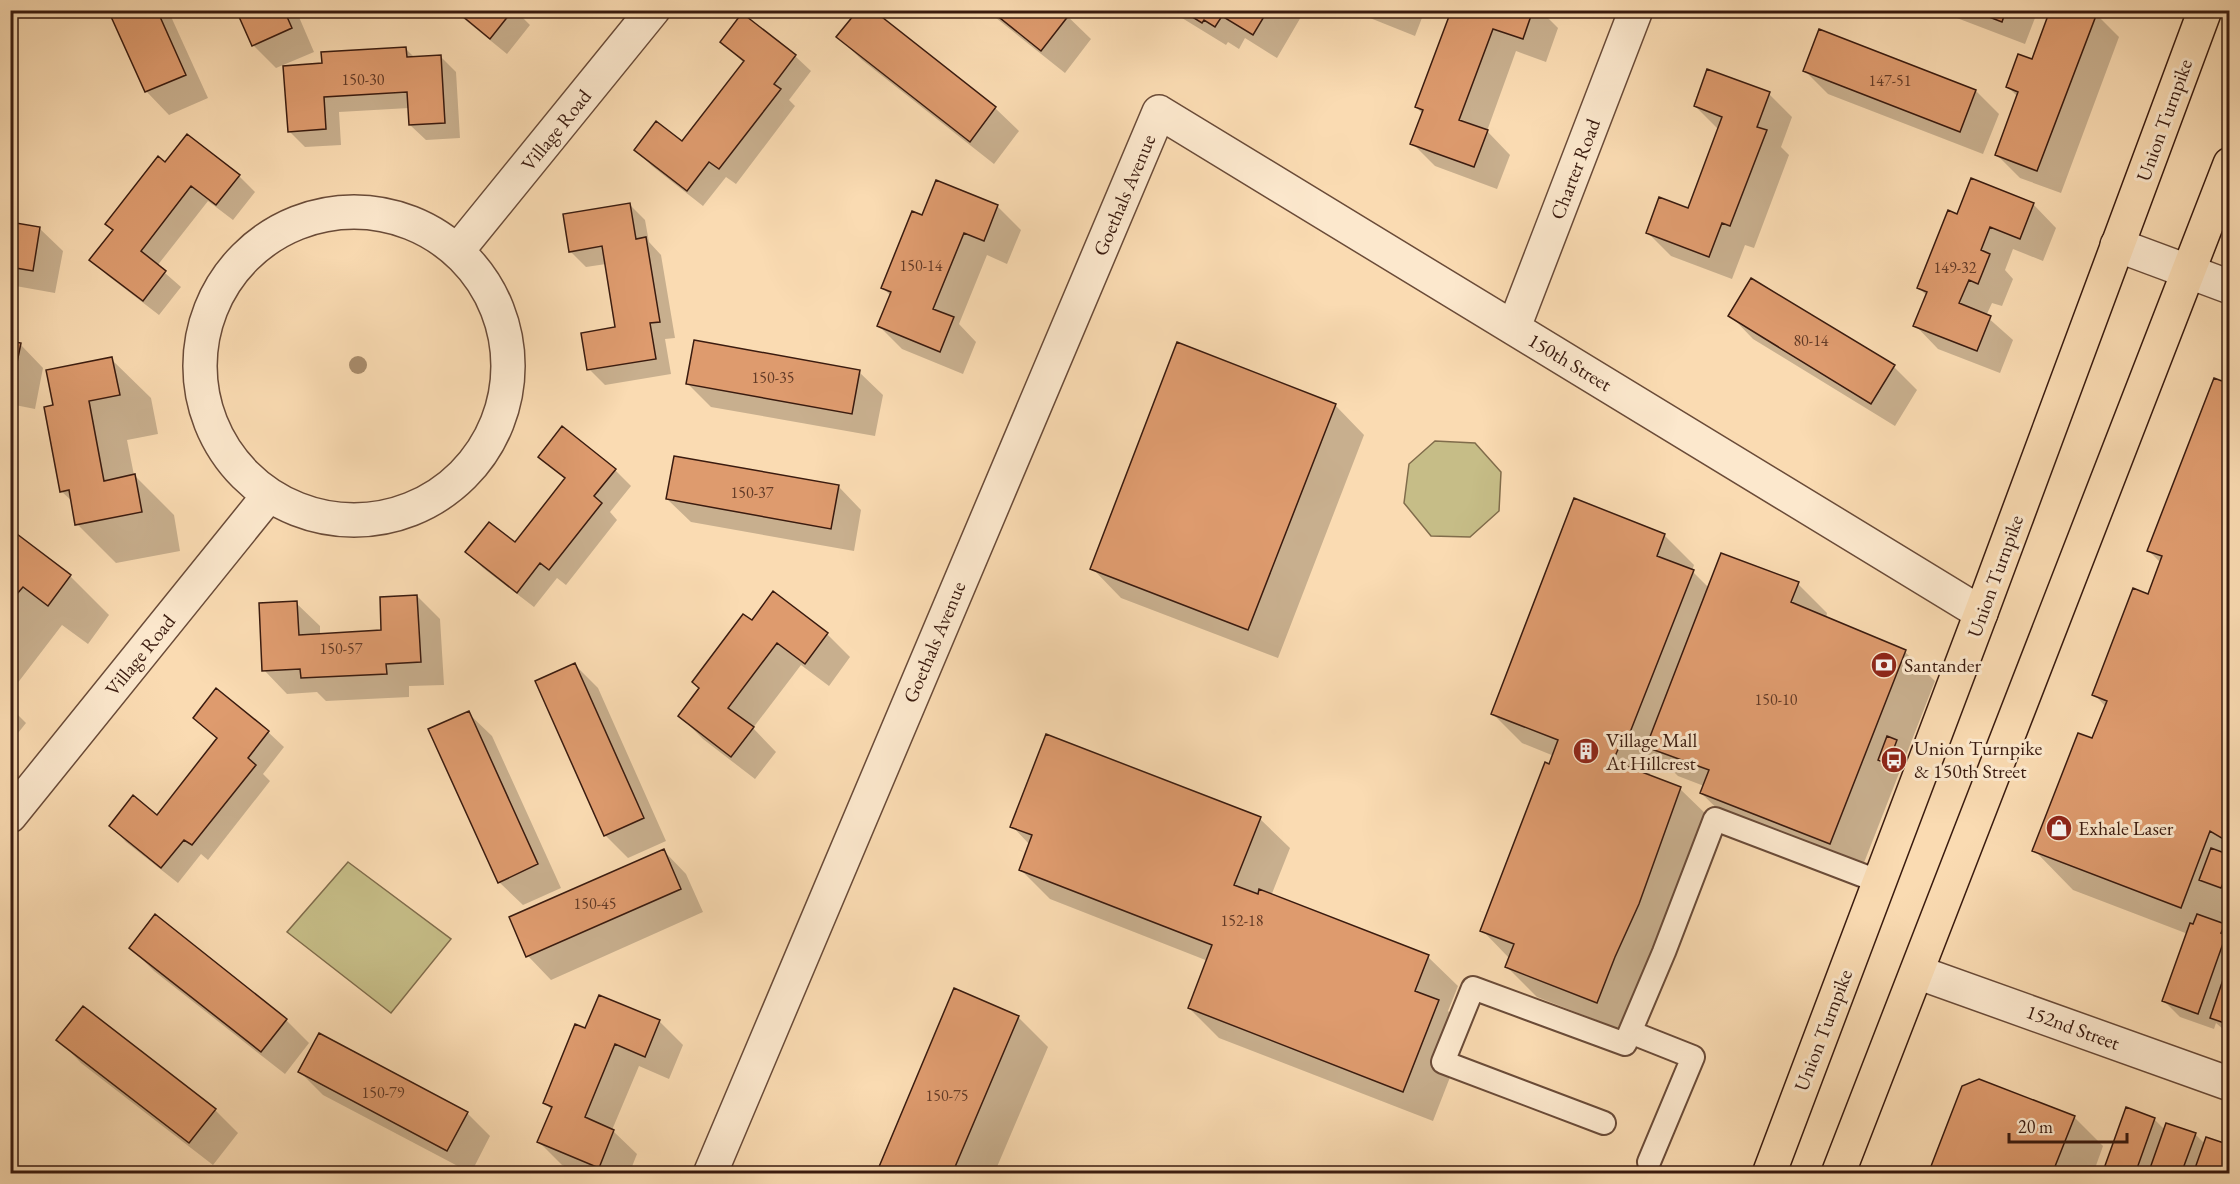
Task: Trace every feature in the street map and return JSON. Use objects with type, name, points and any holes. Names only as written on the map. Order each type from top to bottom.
[{"type":"main road","name":"Union Turnpike","points":[[1768,1173],[1880,882],[2205,10]]},
{"type":"main road","points":[[1838,1173],[2229,164]]},
{"type":"street","name":"Village Road","points":[[458,250],[653,10]]},
{"type":"street","name":"Charter Road","points":[[1514,327],[1636,10]]},
{"type":"street","name":"150th Street","points":[[1159,112],[1981,613]]},
{"type":"street","name":"Goethals Avenue","points":[[710,1173],[1159,112]]},
{"type":"street","points":[[360,210],[413,221],[458,250],[491,293],[508,344],[506,393],[491,439],[461,478],[421,505],[374,520],[326,519],[279,503],[241,473],[213,433],[200,387],[201,339],[222,282],[258,243],[306,218],[360,210]]},
{"type":"street","points":[[2117,245],[2229,286]]},
{"type":"street","name":"Village Road","points":[[10,816],[269,495]]},
{"type":"street","name":"152nd Street","points":[[1917,972],[2229,1084]]},
{"type":"lane","points":[[1604,1123],[1443,1062],[1473,988],[1626,1044],[1715,819],[1880,882]]},
{"type":"lane","points":[[1630,1032],[1693,1057],[1649,1162]]},
{"type":"shaded area","points":[[1435,441],[1475,443],[1501,472],[1499,511],[1470,537],[1431,536],[1404,503],[1409,464]]},
{"type":"shaded area","points":[[348,862],[451,939],[391,1013],[287,932]]},
{"type":"building","points":[[108,10],[157,10],[186,75],[145,92]]},
{"type":"building","points":[[236,10],[284,10],[292,28],[252,46]]},
{"type":"building","points":[[455,10],[513,10],[490,39]]},
{"type":"building","points":[[858,10],[873,10],[996,107],[970,142],[836,37]]},
{"type":"building","points":[[990,10],[1063,10],[1069,15],[1041,51]]},
{"type":"building","points":[[1181,10],[1268,10],[1253,35],[1222,16],[1215,27],[1204,20],[1202,23]]},
{"type":"building","points":[[1461,10],[1533,10],[1523,39],[1493,29],[1459,120],[1488,130],[1474,167],[1410,144],[1423,110],[1415,107],[1451,11],[1460,14]]},
{"type":"building","points":[[1971,10],[2006,10],[2002,22]]},
{"type":"building","points":[[2050,10],[2091,10],[2097,13],[2037,171],[1995,155],[2018,92],[2006,87],[2018,54],[2032,59]]},
{"type":"building","points":[[742,13],[796,55],[774,84],[781,89],[719,169],[709,162],[687,191],[634,150],[656,121],[682,141],[744,61],[720,42]]},
{"type":"building","points":[[1819,29],[1976,90],[1960,132],[1803,71]]},
{"type":"building","points":[[406,47],[407,57],[441,55],[445,123],[409,125],[407,92],[324,97],[326,129],[288,132],[283,66],[322,63],[321,52]]},
{"type":"building","points":[[1707,69],[1770,92],[1757,127],[1767,130],[1730,226],[1722,223],[1709,257],[1646,233],[1659,197],[1688,208],[1722,117],[1694,106]]},
{"type":"building","points":[[187,134],[240,175],[216,205],[191,186],[141,251],[166,271],[143,301],[89,260],[113,230],[105,224],[158,156],[165,162]]},
{"type":"building","points":[[1971,178],[2034,203],[2020,239],[1990,227],[1981,250],[1990,254],[1978,284],[1969,280],[1959,303],[1991,316],[1977,351],[1913,326],[1927,292],[1917,288],[1948,210],[1957,214]]},
{"type":"building","points":[[936,180],[998,205],[984,241],[964,233],[933,309],[954,317],[940,352],[877,326],[891,292],[881,288],[912,211],[922,215]]},
{"type":"building","points":[[630,203],[636,239],[646,237],[660,322],[650,323],[656,359],[587,370],[581,333],[615,327],[602,246],[569,252],[563,214]]},
{"type":"building","points":[[10,222],[40,227],[33,271],[10,267]]},
{"type":"building","points":[[1751,278],[1895,365],[1871,404],[1728,316]]},
{"type":"building","points":[[694,340],[860,370],[852,414],[686,384]]},
{"type":"building","points":[[10,341],[21,343],[12,387],[10,386]]},
{"type":"building","points":[[1177,342],[1336,404],[1248,630],[1090,569]]},
{"type":"building","points":[[112,357],[120,395],[89,401],[104,481],[135,474],[142,512],[75,525],[69,490],[60,492],[44,407],[53,405],[46,370]]},
{"type":"building","points":[[2214,378],[2230,384],[2230,843],[2210,831],[2181,908],[2032,851],[2078,733],[2092,738],[2107,701],[2092,695],[2133,588],[2148,594],[2162,556],[2147,551]]},
{"type":"building","points":[[562,426],[616,469],[594,496],[602,503],[549,570],[540,563],[517,593],[465,552],[489,522],[515,542],[565,478],[538,457]]},
{"type":"building","points":[[674,456],[839,485],[831,529],[666,499]]},
{"type":"building","name":"Village Mall At Hillcrest","points":[[1574,498],[1665,534],[1657,556],[1694,570],[1627,740],[1623,738],[1613,761],[1681,787],[1639,904],[1597,1003],[1505,967],[1514,944],[1480,931],[1545,762],[1549,764],[1558,740],[1491,714]]},
{"type":"building","points":[[17,534],[71,575],[48,606],[23,587],[10,602],[10,543]]},
{"type":"building","points":[[1721,553],[1799,582],[1791,602],[1906,650],[1830,844],[1700,793],[1709,770],[1646,747]]},
{"type":"building","points":[[773,591],[828,633],[805,664],[777,643],[728,708],[754,727],[731,757],[678,716],[699,688],[692,682],[743,614],[752,620]]},
{"type":"building","points":[[417,595],[421,662],[386,664],[387,674],[301,678],[300,669],[262,671],[259,603],[297,601],[299,635],[381,630],[380,597]]},
{"type":"building","points":[[575,663],[644,818],[604,836],[535,681]]},
{"type":"building","points":[[216,688],[269,731],[248,758],[256,765],[192,845],[184,840],[161,868],[109,826],[133,795],[157,815],[217,738],[193,718]]},
{"type":"building","points":[[469,711],[538,864],[498,883],[428,729]]},
{"type":"building","points":[[1046,734],[1261,817],[1234,885],[1258,894],[1259,889],[1429,955],[1415,991],[1439,1000],[1403,1092],[1188,1008],[1212,945],[1019,870],[1032,835],[1010,827]]},
{"type":"building","points":[[1887,736],[1897,740],[1888,764],[1878,760]]},
{"type":"building","points":[[2211,848],[2230,855],[2230,866],[2221,888],[2199,880]]},
{"type":"building","points":[[664,849],[681,889],[526,957],[509,917]]},
{"type":"building","points":[[155,914],[287,1019],[261,1052],[129,948]]},
{"type":"building","points":[[2197,914],[2225,924],[2221,933],[2226,935],[2198,1014],[2162,1001],[2190,923],[2193,924]]},
{"type":"building","points":[[2230,959],[2230,1025],[2210,1018]]},
{"type":"building","points":[[954,988],[1019,1016],[952,1174],[876,1174]]},
{"type":"building","points":[[599,995],[660,1020],[645,1057],[615,1044],[585,1117],[614,1130],[599,1168],[537,1142],[552,1107],[543,1103],[575,1024],[585,1028]]},
{"type":"building","points":[[83,1006],[216,1109],[189,1143],[56,1040]]},
{"type":"building","points":[[319,1033],[468,1112],[447,1151],[298,1072]]},
{"type":"building","points":[[1979,1079],[2075,1116],[2052,1174],[1928,1174],[1962,1086]]},
{"type":"building","points":[[2126,1107],[2155,1118],[2135,1174],[2102,1174]]},
{"type":"building","points":[[2166,1123],[2196,1133],[2181,1174],[2148,1174]]},
{"type":"building","points":[[2206,1137],[2230,1145],[2230,1164],[2226,1174],[2193,1174]]},
{"type":"place","name":"Santander","points":[[1884,665]]},
{"type":"place","name":"Village Mall At Hillcrest","points":[[1586,751]]},
{"type":"place","name":"Union Turnpike & 150th Street","points":[[1894,760]]},
{"type":"place","name":"Exhale Laser","points":[[2059,828]]}]
